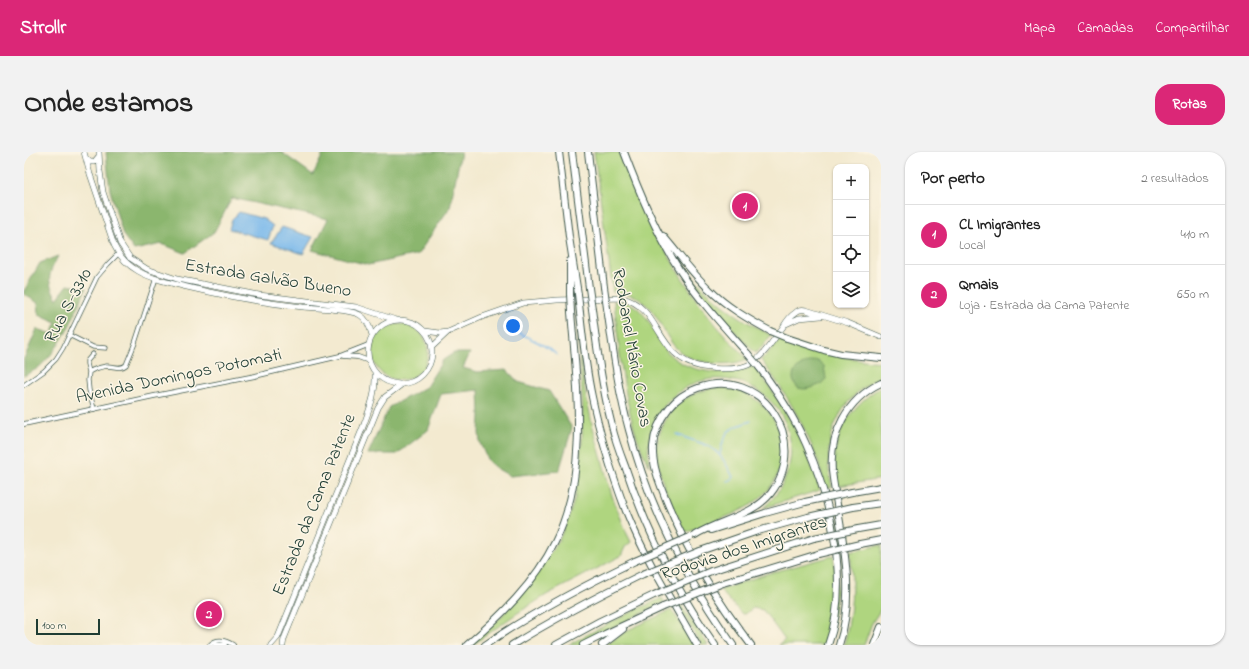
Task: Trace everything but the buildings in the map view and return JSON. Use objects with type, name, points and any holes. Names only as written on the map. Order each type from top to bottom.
[{"type":"highway","points":[[559,152],[569,237],[592,396],[607,455],[626,511],[640,542],[697,645]]},
{"type":"highway","name":"Rodoanel Mário Covas","points":[[572,152],[601,374],[614,433],[632,488],[647,527],[671,575],[694,615],[714,645]]},
{"type":"highway","name":"Rodoanel Mário Covas","points":[[588,152],[607,308],[622,401],[629,430],[649,492],[661,520],[685,568],[711,614],[734,645]]},
{"type":"highway","points":[[624,152],[658,232],[677,266],[713,316],[748,354],[775,388],[806,443],[823,489],[838,564],[836,613],[828,645]]},
{"type":"highway","points":[[658,232],[693,272],[722,301],[736,312],[770,331],[787,338],[835,352],[881,358]]},
{"type":"highway","points":[[467,645],[512,603],[528,584],[555,542],[566,515],[576,466],[578,444],[570,294],[569,237]]},
{"type":"highway","points":[[839,645],[846,609],[848,582],[846,553],[832,470],[832,448],[839,425],[848,410],[863,394],[881,383]]},
{"type":"highway","points":[[693,536],[707,528],[742,514],[760,504],[775,487],[784,465],[786,447],[783,431],[778,417],[770,406],[763,400],[739,386],[720,384],[703,386],[688,392],[676,400],[666,412],[657,428],[654,438],[653,458],[670,510],[699,567],[730,618],[751,645]]},
{"type":"highway","points":[[485,645],[545,607],[579,588],[635,561],[693,536],[805,502],[881,487]]},
{"type":"highway","name":"Rodovia dos Imigrantes","points":[[512,645],[586,602],[643,574],[700,551],[808,517],[852,507],[881,503]]},
{"type":"highway","name":"Rodovia dos Imigrantes","points":[[556,645],[600,621],[654,595],[710,571],[814,538],[881,525]]},
{"type":"highway","points":[[583,645],[663,607],[723,583],[818,554],[881,540]]},
{"type":"highway","points":[[602,645],[612,636],[643,617]]},
{"type":"highway","points":[[874,645],[881,627]]},
{"type":"main road","points":[[84,155],[93,162],[96,161],[99,154]]},
{"type":"main road","name":"Estrada Galvão Bueno","points":[[99,154],[103,192],[120,243],[130,258],[147,269],[176,279],[252,294],[356,307],[396,320]]},
{"type":"main road","name":"Estrada Galvão Bueno","points":[[84,155],[118,254],[131,266],[144,274],[156,278],[227,296],[359,314],[368,322],[372,335]]},
{"type":"main road","points":[[425,331],[440,333],[448,332],[482,317],[524,303],[557,300],[622,298],[632,301],[649,316],[669,348],[680,358],[698,366],[721,369],[740,367],[752,363],[767,349],[794,313],[802,310],[848,323],[881,337]]},
{"type":"main road","points":[[797,319],[802,310]]},
{"type":"main road","points":[[784,326],[788,322],[797,319],[810,316],[826,316]]},
{"type":"main road","points":[[396,320],[409,321],[420,326],[425,331],[430,338],[432,347],[431,361],[425,373],[414,381],[401,385],[387,382],[375,373],[369,361],[368,346],[372,335],[382,324],[396,320]]},
{"type":"main road","points":[[432,347],[448,332]]},
{"type":"main road","name":"Estrada da Cama Patente","points":[[271,645],[278,637],[366,419],[375,390],[375,373]]},
{"type":"main road","name":"Estrada da Cama Patente","points":[[283,645],[284,639],[378,408],[386,397],[401,385]]},
{"type":"street","name":"Rua S-3310","points":[[24,385],[52,364],[70,335],[97,277],[118,254]]},
{"type":"street","points":[[89,372],[102,367],[109,366],[122,368],[126,365],[135,343],[156,278]]},
{"type":"street","points":[[70,335],[93,347],[106,348]]},
{"type":"street","name":"Avenida Domingos Potomati","points":[[24,424],[254,376],[340,356],[368,346]]},
{"type":"street","points":[[93,354],[87,361],[87,368],[89,372],[89,390],[94,409]]},
{"type":"street","name":"Avenida Domingos Potomati","points":[[340,356],[358,357],[369,361]]},
{"type":"street","points":[[210,645],[212,642],[219,640],[233,645]]},
{"type":"street","points":[[215,645],[224,645]]},
{"type":"green space","points":[[106,152],[281,152],[313,175],[324,152],[461,152],[450,207],[418,254],[368,265],[312,250],[328,219],[232,198],[214,232],[185,253],[162,244],[134,250],[123,235],[110,190]]},
{"type":"green space","points":[[594,152],[619,152],[647,216],[669,257],[694,296],[713,321],[747,359],[739,362],[722,364],[695,360],[683,354],[674,345],[646,304],[632,295],[613,292]]},
{"type":"green space","points":[[58,256],[50,273],[51,287],[57,299],[68,285],[86,288],[72,321],[54,351],[38,368],[24,376],[24,359],[37,329],[53,334],[56,322],[39,314],[38,303],[24,294],[24,291],[40,263]]},
{"type":"green space","points":[[682,265],[712,296],[723,305],[746,321],[771,335],[763,346],[755,353],[716,311]]},
{"type":"green space","points":[[614,301],[626,302],[640,311],[670,355],[685,365],[712,372],[739,371],[754,366],[775,395],[793,425],[808,456],[820,490],[763,508],[775,495],[784,481],[789,466],[791,450],[789,434],[783,419],[774,405],[761,393],[745,384],[725,379],[698,382],[685,388],[669,400],[653,425],[648,449],[649,466],[634,427],[624,385]]},
{"type":"green space","points":[[400,324],[411,326],[420,332],[426,341],[428,352],[426,363],[420,372],[411,378],[400,380],[389,378],[380,372],[374,363],[372,352],[374,341],[380,332],[389,326]]},
{"type":"green space","points":[[578,332],[585,391],[592,424],[612,496],[631,542],[625,547],[621,556],[548,594],[470,645],[501,617],[557,544],[567,522],[575,498],[582,441],[583,411]]},
{"type":"green space","points":[[780,338],[829,354],[881,362],[881,376],[866,385],[854,396],[843,409],[836,422],[831,437],[829,453],[829,470],[832,487],[826,489],[817,459],[800,420],[778,383],[761,360]]},
{"type":"green space","points":[[454,353],[470,353],[463,368],[477,372],[507,370],[518,382],[549,391],[572,428],[559,471],[510,476],[496,468],[488,461],[480,443],[479,390],[441,394],[428,430],[397,454],[368,454],[389,407],[426,387],[443,360]]},
{"type":"green space","points":[[817,360],[824,366],[826,379],[814,387],[806,389],[798,388],[794,383],[794,373],[806,363]]},
{"type":"green space","points":[[881,387],[881,479],[838,486],[835,470],[835,459],[837,444],[844,424],[856,407]]},
{"type":"green space","points":[[714,388],[725,388],[740,391],[758,401],[769,412],[777,425],[781,440],[782,455],[779,469],[773,483],[755,502],[726,517],[685,532],[669,499],[660,474],[657,450],[658,439],[668,416],[677,405],[694,394]]},
{"type":"green space","points":[[881,545],[881,609],[872,623],[864,645],[844,645],[852,598],[850,552]]},
{"type":"green space","points":[[833,556],[836,578],[834,613],[825,645],[779,645],[785,640],[763,610],[753,608],[745,614],[742,614],[720,590],[766,574]]},
{"type":"green space","points":[[662,598],[664,602],[578,645],[568,645],[615,620]]},
{"type":"green space","points":[[681,605],[708,645],[702,645],[678,606]]},
{"type":"green space","points":[[671,610],[695,645],[606,645],[628,630]]},
{"type":"water","points":[[239,212],[264,219],[273,226],[268,240],[229,229],[232,219]]},
{"type":"water","points":[[282,227],[313,237],[303,254],[271,243]]},
{"type":"waterway","points":[[508,327],[540,343],[552,350],[557,355]]},
{"type":"waterway","points":[[720,454],[723,440],[729,431],[737,426],[751,421]]},
{"type":"waterway","points":[[676,434],[704,444],[717,452],[733,477],[727,481]]},
{"type":"place","name":"CL Imigrantes","points":[[745,206]]},
{"type":"place","name":"Qmais","points":[[209,614]]}]
